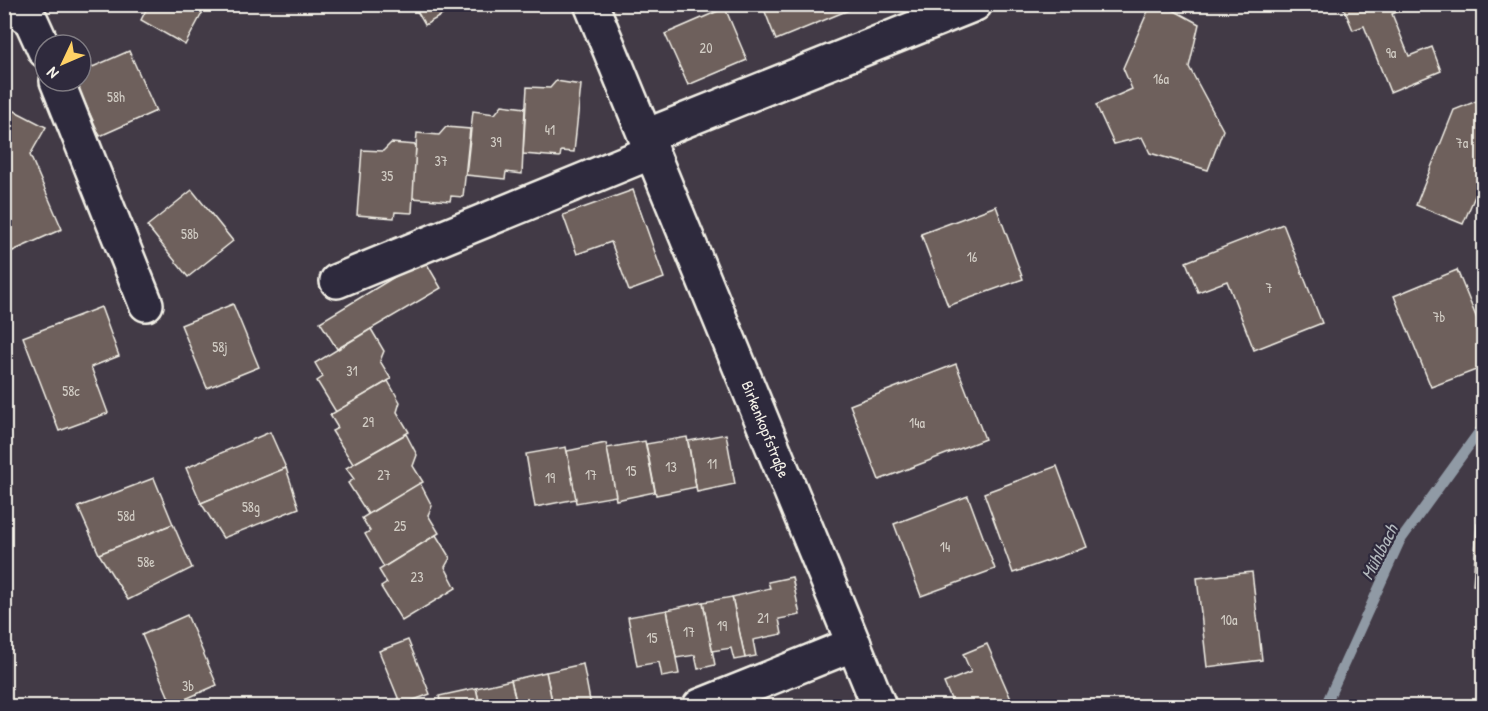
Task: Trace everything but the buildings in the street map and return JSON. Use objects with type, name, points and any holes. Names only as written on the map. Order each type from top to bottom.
[{"type":"street","points":[[7,4],[31,20],[37,33]]},
{"type":"street","name":"Birkenkopfstraße","points":[[591,4],[879,706]]},
{"type":"street","points":[[337,281],[975,4]]},
{"type":"street","points":[[62,93],[146,304]]},
{"type":"street","points":[[700,706],[854,644]]},
{"type":"waterway","name":"Mühlbach","points":[[1325,706],[1400,541],[1484,425]]}]
